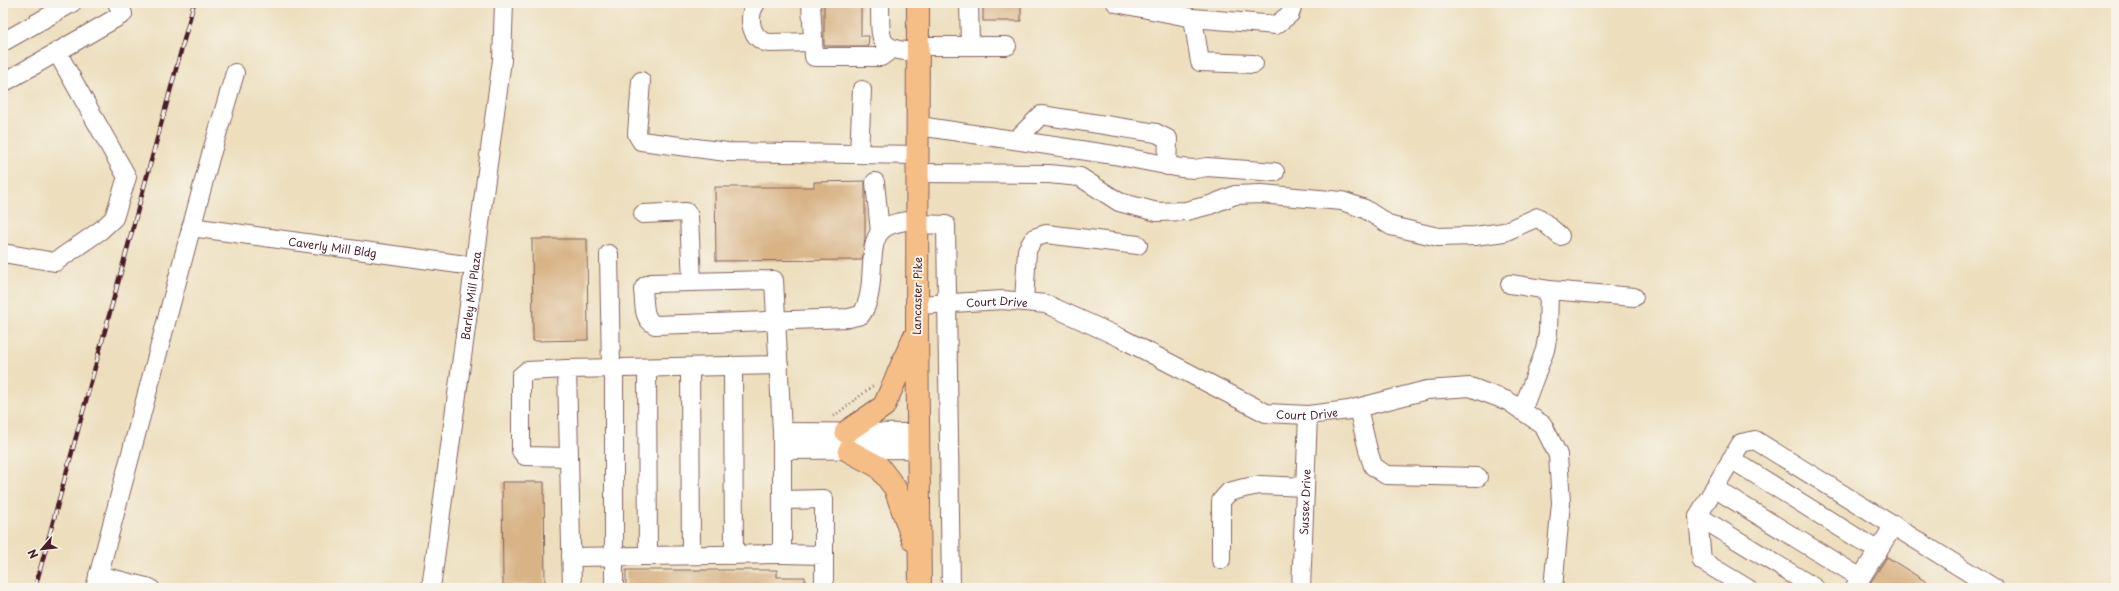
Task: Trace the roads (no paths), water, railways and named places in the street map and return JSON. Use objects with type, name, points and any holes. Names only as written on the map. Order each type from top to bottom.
[{"type":"main road","name":"Lancaster Pike","points":[[918,3],[919,164],[917,331],[920,588]]},
{"type":"main road","points":[[917,331],[884,406],[842,434],[879,466],[895,488],[919,558]]},
{"type":"street","points":[[3,42],[72,3]]},
{"type":"street","points":[[3,83],[124,14],[117,3]]},
{"type":"street","name":"Barley Mill Plaza","points":[[432,588],[473,266],[502,60],[504,3]]},
{"type":"street","points":[[756,3],[751,17],[752,29],[756,38],[763,42],[770,43],[813,42]]},
{"type":"street","points":[[811,3],[814,57],[882,57],[892,49]]},
{"type":"street","points":[[880,3],[880,36],[884,43],[892,49],[900,51],[970,46],[1007,46]]},
{"type":"street","points":[[969,3],[970,46]]},
{"type":"street","points":[[1116,3],[1193,18],[1276,25],[1290,14],[1293,3]]},
{"type":"street","points":[[1193,18],[1200,62],[1254,64]]},
{"type":"street","points":[[3,253],[55,262],[101,230],[114,218],[127,177],[57,52]]},
{"type":"street","points":[[150,588],[97,582],[191,227],[235,73]]},
{"type":"street","points":[[641,81],[637,134],[641,141],[727,152],[859,154],[919,164],[1080,177],[1119,202],[1157,212],[1186,211],[1210,205],[1235,195],[1261,194],[1342,201],[1366,209],[1391,226],[1438,237],[1475,236],[1504,232],[1538,217],[1560,236]]},
{"type":"street","points":[[859,154],[862,90]]},
{"type":"street","points":[[1016,140],[1041,115],[1156,133],[1168,139],[1167,166]]},
{"type":"street","points":[[919,126],[1114,155],[1181,168],[1195,169],[1208,166],[1274,172]]},
{"type":"street","points":[[782,554],[783,450],[779,365],[776,321],[774,280],[651,283],[645,286],[643,290],[646,317],[649,322],[655,326],[776,321],[849,318],[862,315],[867,307],[871,288],[875,243],[880,232],[875,182]]},
{"type":"street","points":[[643,214],[686,212],[689,216],[692,282]]},
{"type":"street","points":[[880,232],[889,226],[901,222],[946,225],[950,588]]},
{"type":"street","name":"Caverly Mill Bldg","points":[[191,227],[473,266]]},
{"type":"street","points":[[1024,302],[1027,250],[1034,238],[1046,234],[1138,245]]},
{"type":"street","points":[[609,254],[613,369],[614,588]]},
{"type":"street","points":[[1510,284],[1548,290],[1634,297]]},
{"type":"street","points":[[1522,411],[1545,350],[1548,333],[1548,290]]},
{"type":"street","name":"Court Drive","points":[[918,305],[1003,300],[1046,304],[1121,338],[1266,413],[1308,415],[1358,408],[1427,390],[1470,387],[1508,401],[1543,425],[1558,455],[1561,503],[1553,588]]},
{"type":"street","points":[[568,457],[525,456],[521,451],[521,376],[527,370],[690,368],[779,365]]},
{"type":"street","points":[[733,367],[734,555]]},
{"type":"street","points":[[647,368],[648,556]]},
{"type":"street","points":[[690,368],[691,555]]},
{"type":"street","points":[[567,369],[572,588]]},
{"type":"street","points":[[1358,408],[1368,450],[1374,466],[1386,475],[1478,478]]},
{"type":"street","name":"Sussex Drive","points":[[1301,588],[1308,415]]},
{"type":"street","points":[[782,432],[842,434],[918,441]]},
{"type":"street","points":[[783,450],[842,434]]},
{"type":"street","points":[[1747,588],[1702,561],[1698,516],[1741,443],[1755,440],[1994,588]]},
{"type":"street","points":[[1731,459],[1878,551]]},
{"type":"street","points":[[1221,560],[1221,501],[1229,492],[1260,485],[1305,487]]},
{"type":"street","points":[[1714,488],[1858,583],[1894,525]]},
{"type":"street","points":[[782,500],[824,499],[824,588]]},
{"type":"street","points":[[1698,516],[1815,588]]},
{"type":"street","points":[[571,557],[782,554],[824,555]]},
{"type":"railway","points":[[35,588],[194,3]]}]
